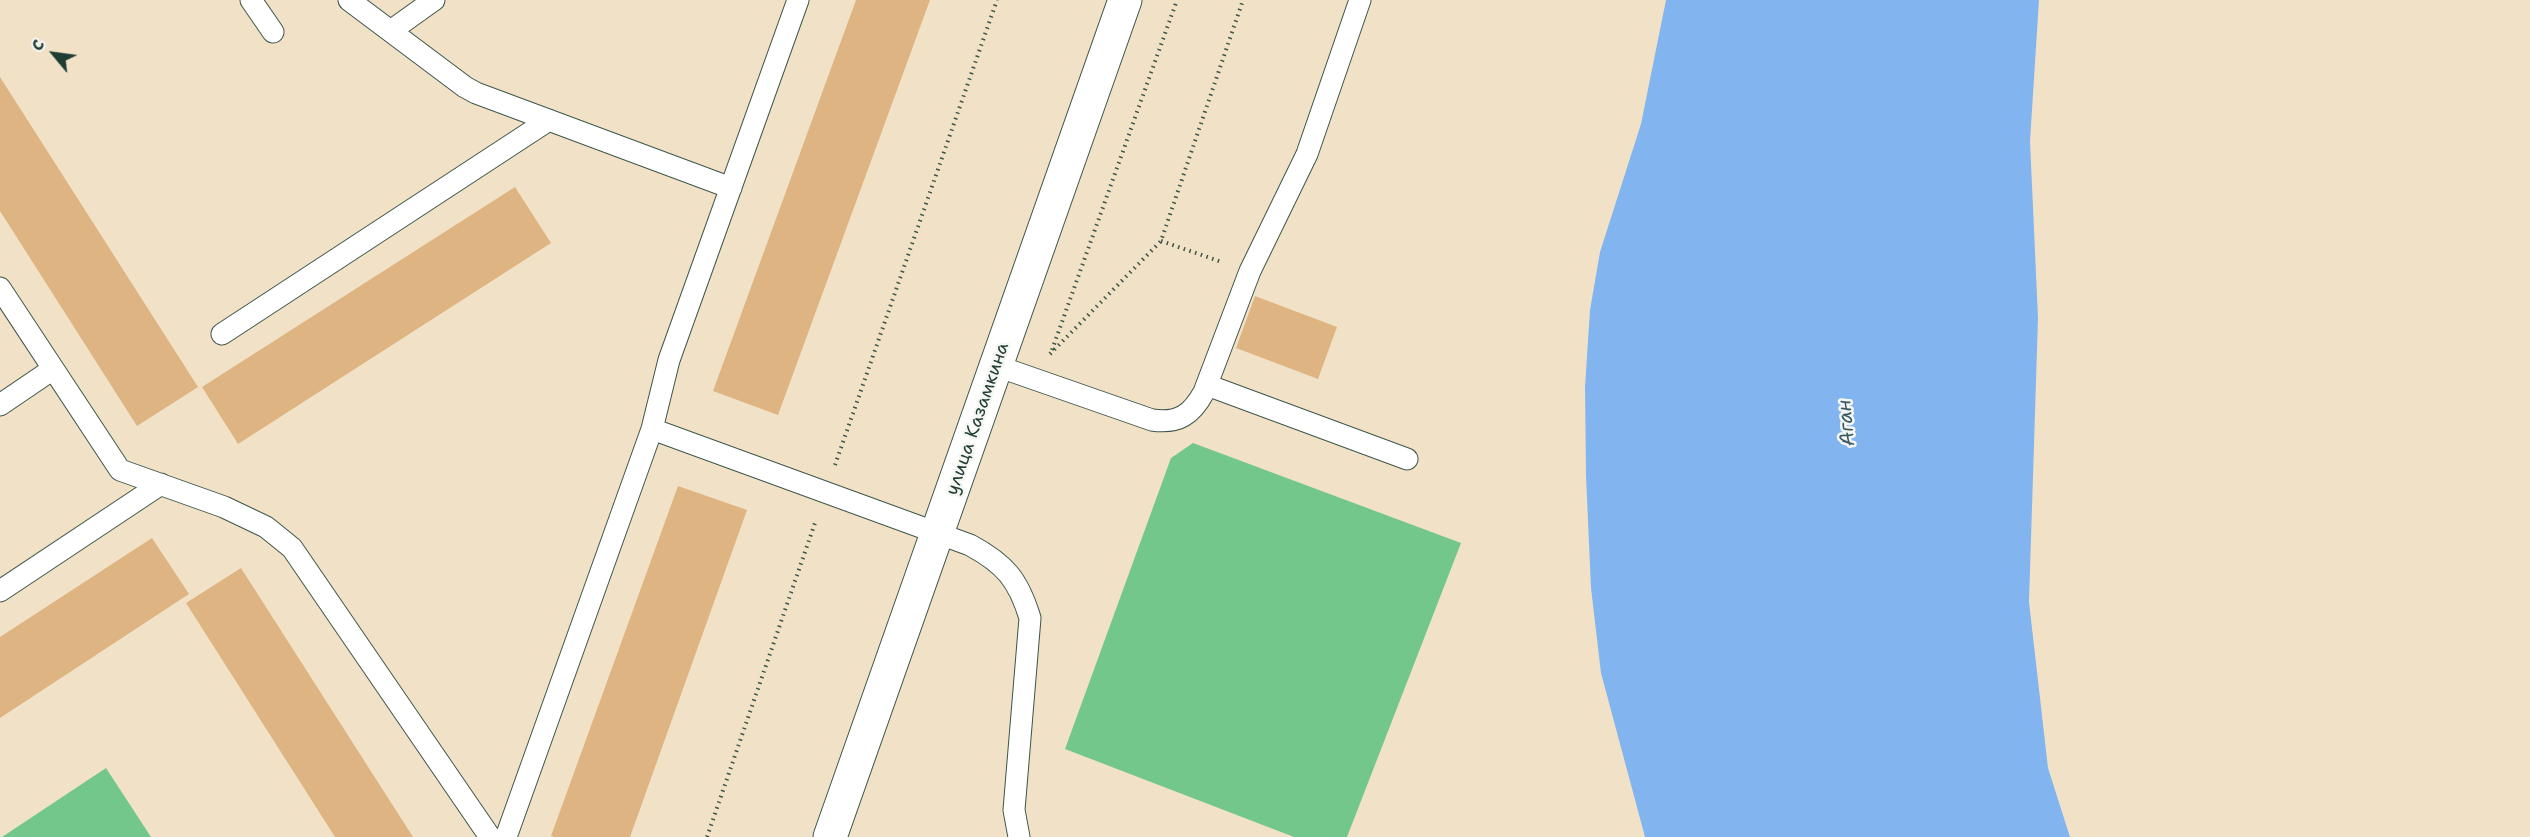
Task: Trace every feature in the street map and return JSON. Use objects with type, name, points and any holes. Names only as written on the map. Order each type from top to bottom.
[{"type":"main road","name":"улица Казамкина","points":[[830,837],[1125,0]]},
{"type":"lane","points":[[251,0],[273,32]]},
{"type":"lane","points":[[349,0],[465,87],[730,188]]},
{"type":"lane","points":[[392,30],[434,0]]},
{"type":"lane","points":[[506,837],[652,429],[669,360],[798,0]]},
{"type":"lane","points":[[997,366],[1152,420],[1165,422],[1186,416],[1196,406],[1207,385],[1250,271],[1307,154],[1360,0]]},
{"type":"lane","points":[[222,334],[549,120]]},
{"type":"lane","points":[[0,288],[140,498]]},
{"type":"lane","points":[[0,405],[53,369]]},
{"type":"lane","points":[[1207,385],[1407,459]]},
{"type":"lane","points":[[652,429],[939,532],[994,558],[1012,576],[1023,594],[1030,618],[1014,810],[1019,837]]},
{"type":"lane","points":[[120,470],[224,507],[266,527],[292,548],[490,837]]},
{"type":"lane","points":[[0,591],[161,484]]},
{"type":"path","points":[[707,837],[998,0]]},
{"type":"path","points":[[1050,353],[1177,0]]},
{"type":"path","points":[[1028,377],[1161,241],[1243,0]]},
{"type":"path","points":[[1161,241],[1250,271]]},
{"type":"green space","points":[[1193,443],[1461,543],[1347,837],[1294,837],[1065,749],[1171,458]]},
{"type":"green space","points":[[106,768],[151,837],[2,837]]},
{"type":"water","name":"Аган","points":[[1666,0],[2039,0],[2030,141],[2038,318],[2029,602],[2048,768],[2070,837],[1645,837],[1601,673],[1591,588],[1585,387],[1590,310],[1600,252],[1641,124]]},
{"type":"building","points":[[856,0],[930,0],[778,415],[713,391]]},
{"type":"building","points":[[0,77],[198,387],[137,426],[0,211]]},
{"type":"building","points":[[515,187],[551,243],[238,444],[202,387]]},
{"type":"building","points":[[1255,296],[1337,327],[1318,379],[1236,348]]},
{"type":"building","points":[[678,486],[747,510],[630,837],[551,836]]},
{"type":"building","points":[[152,538],[189,594],[0,718],[0,637]]},
{"type":"building","points":[[241,568],[413,837],[335,837],[186,603]]}]
